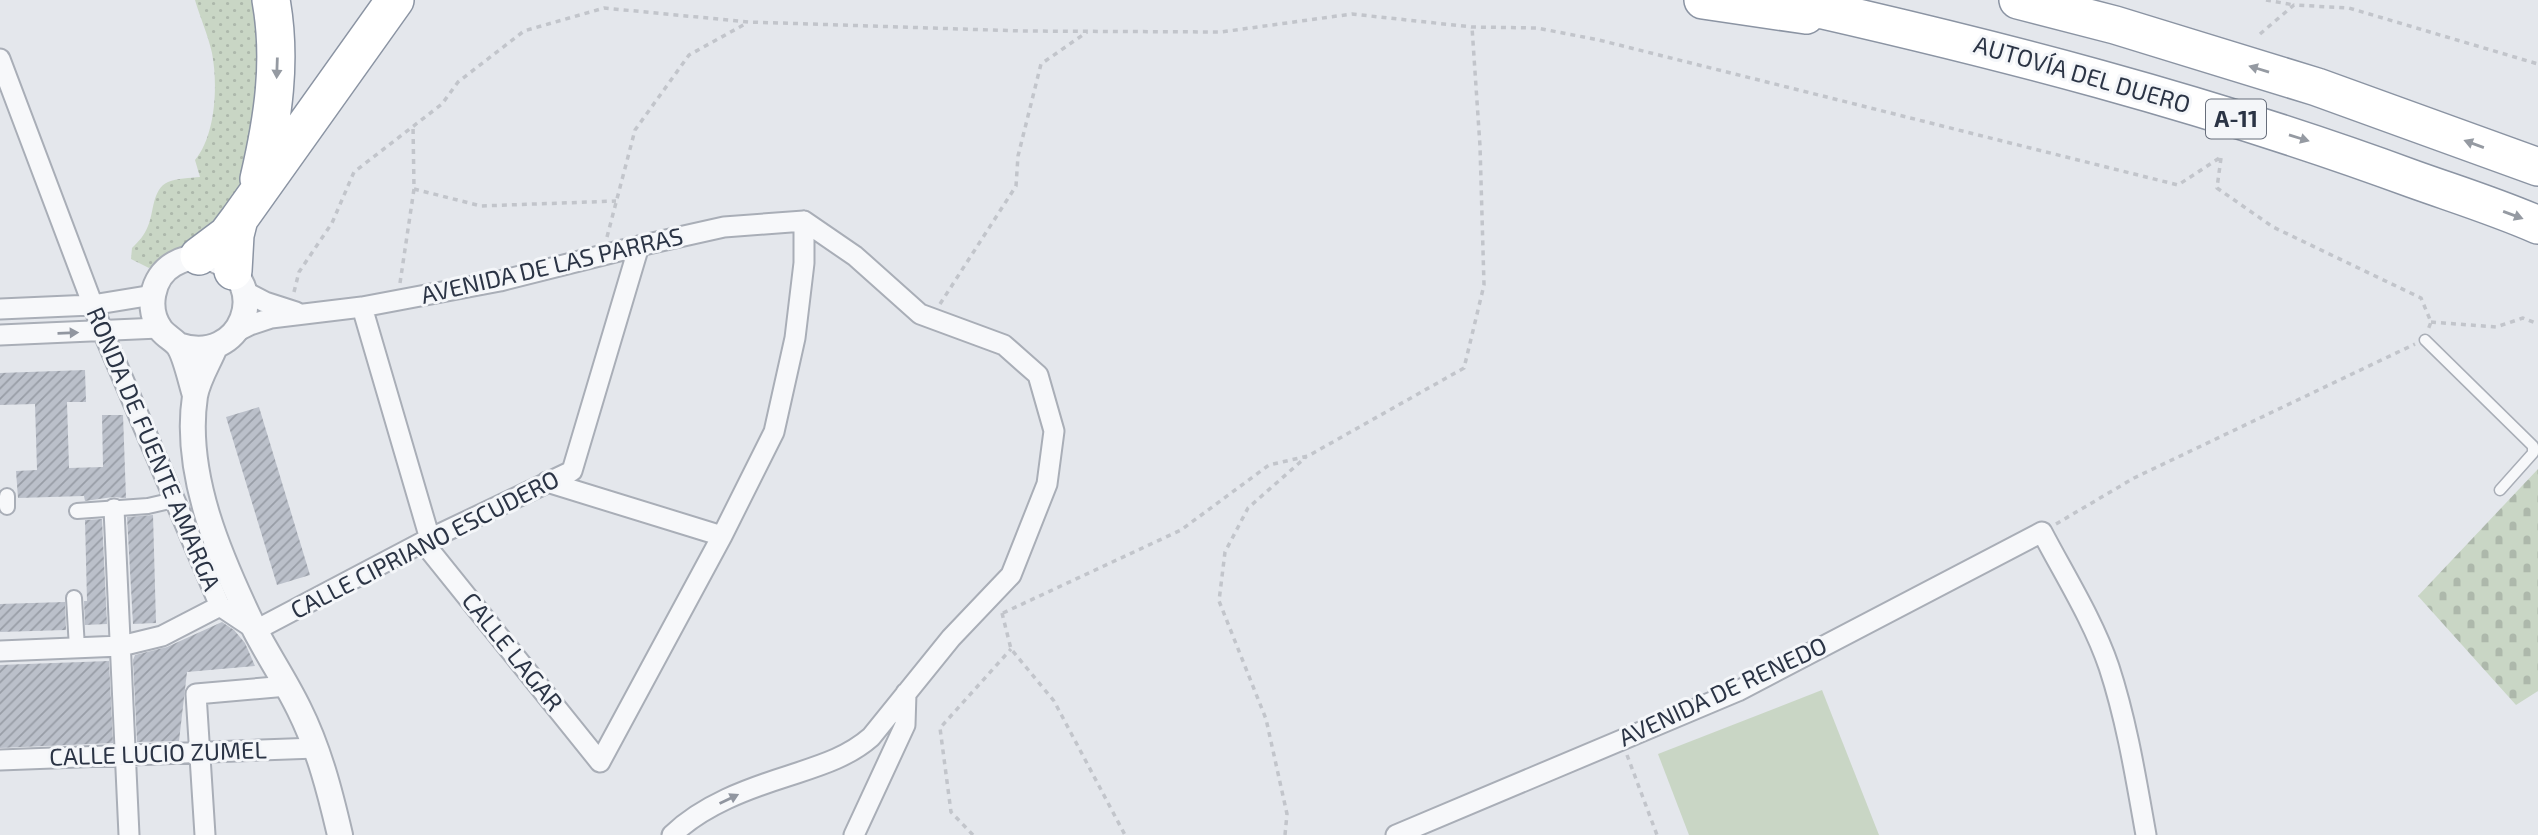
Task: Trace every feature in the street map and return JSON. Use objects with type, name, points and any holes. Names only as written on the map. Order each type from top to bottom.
[{"type":"highway","points":[[238,281],[235,235],[248,206],[272,117],[277,75],[276,36],[271,0]]},
{"type":"highway","points":[[199,256],[227,234],[395,0]]},
{"type":"highway","points":[[374,30],[411,0]]},
{"type":"highway","points":[[1703,0],[1927,33]]},
{"type":"highway","name":"AUTOVÍA DEL DUERO","points":[[1779,0],[1927,33],[2099,78],[2320,144],[2538,225]]},
{"type":"highway","name":"A-11","points":[[2018,0],[2116,25],[2317,87],[2538,167]]},
{"type":"street","name":"RONDA DE FUENTE AMARGA","points":[[0,59],[92,305],[220,606],[256,631]]},
{"type":"street","points":[[672,835],[684,823],[755,787],[838,759],[857,749],[871,737],[951,638],[1011,575],[1047,484],[1054,431],[1038,375],[1004,345],[920,314],[855,256],[804,221]]},
{"type":"street","points":[[547,482],[722,536],[774,432],[795,338],[804,262],[804,221]]},
{"type":"street","name":"AVENIDA DE LAS PARRAS","points":[[225,340],[250,325],[295,312],[362,307],[500,281],[724,227],[804,221]]},
{"type":"street","name":"CALLE CIPRIANO ESCUDERO","points":[[256,631],[427,540],[572,471],[639,246]]},
{"type":"street","points":[[0,335],[159,328],[154,318],[153,295],[159,279],[169,267],[183,259],[199,256],[223,264],[238,281]]},
{"type":"street","name":"RONDA DE FUENTE AMARGA","points":[[195,395],[225,340],[242,320],[246,306],[238,281]]},
{"type":"street","name":"AVENIDA DE LAS PARRAS","points":[[238,281],[251,296],[295,312]]},
{"type":"street","points":[[0,309],[92,305],[153,295]]},
{"type":"street","points":[[362,307],[427,540]]},
{"type":"street","name":"RONDA DE FUENTE AMARGA","points":[[159,328],[167,338],[178,345],[195,395],[196,467],[200,494],[226,567],[256,631]]},
{"type":"street","points":[[178,345],[190,349],[225,340]]},
{"type":"street","points":[[77,511],[148,506],[174,500]]},
{"type":"street","points":[[114,509],[129,835]]},
{"type":"street","points":[[2042,532],[2080,604],[2108,666],[2130,742],[2146,835]]},
{"type":"street","name":"AVENIDA DE RENEDO","points":[[1401,833],[1738,691],[2042,532]]},
{"type":"street","name":"CALLE LAGAR","points":[[427,540],[600,762],[722,536]]},
{"type":"street","points":[[74,598],[77,648]]},
{"type":"street","points":[[0,651],[121,646],[162,636],[220,606]]},
{"type":"street","points":[[256,631],[300,709],[326,773],[340,835]]},
{"type":"street","points":[[205,835],[195,694],[287,686]]},
{"type":"street","points":[[854,835],[905,725],[906,693]]},
{"type":"street","name":"CALLE LUCIO ZUMEL","points":[[0,760],[316,748]]},
{"type":"lane","points":[[2425,340],[2533,446],[2533,453],[2500,490]]},
{"type":"path","points":[[2266,0],[2294,5],[2349,8],[2538,64]]},
{"type":"path","points":[[2260,34],[2294,5]]},
{"type":"path","points":[[295,312],[299,272],[332,223],[354,172],[442,104],[458,82],[524,31],[604,8],[749,22],[1089,31],[1221,32],[1352,14],[1472,27],[1537,29],[1599,40],[2178,185],[2221,157],[2217,188],[2273,227],[2421,298],[2431,322],[2425,340],[2134,478],[2042,532]]},
{"type":"path","points":[[602,255],[635,130],[689,55],[749,22]]},
{"type":"path","points":[[1285,835],[1287,814],[1266,719],[1219,601],[1225,552],[1248,508],[1308,456],[1464,368],[1484,285],[1480,146],[1472,27]]},
{"type":"path","points":[[931,318],[1016,186],[1018,156],[1041,64],[1089,31]]},
{"type":"path","points":[[398,300],[414,189],[413,125]]},
{"type":"path","points":[[414,189],[481,206],[617,200]]},
{"type":"path","points":[[2431,322],[2496,327],[2523,318],[2538,324]]},
{"type":"path","points":[[1125,835],[1054,701],[1011,649],[1002,613],[1181,530],[1269,465],[1308,456]]},
{"type":"path","points":[[974,835],[951,812],[940,728],[1011,649]]},
{"type":"path","points":[[1621,740],[1657,835]]},
{"type":"green space","points":[[195,0],[259,0],[265,49],[245,180],[232,207],[194,245],[172,251],[149,268],[131,259],[132,248],[146,230],[156,196],[163,185],[175,180],[200,177],[195,160],[207,137],[214,109],[214,65]]},
{"type":"green space","points":[[2538,469],[2538,691],[2516,705],[2418,596]]},
{"type":"green space","points":[[1822,690],[1879,835],[1689,835],[1658,754]]},
{"type":"building","points":[[85,370],[86,402],[67,402],[69,468],[103,467],[102,415],[123,415],[126,498],[85,501],[84,496],[18,498],[16,471],[37,470],[35,404],[0,405],[0,373]]},
{"type":"building","points":[[259,407],[310,575],[277,585],[226,417]]},
{"type":"building","points":[[153,515],[156,623],[133,624],[127,517]]},
{"type":"building","points":[[102,519],[107,624],[85,625],[85,520]]},
{"type":"building","points":[[65,602],[66,630],[0,632],[0,604]]},
{"type":"building","points":[[222,622],[234,630],[245,643],[255,666],[187,672],[179,741],[137,742],[133,660],[135,655],[167,647]]},
{"type":"building","points":[[109,661],[113,743],[0,748],[0,665]]}]
